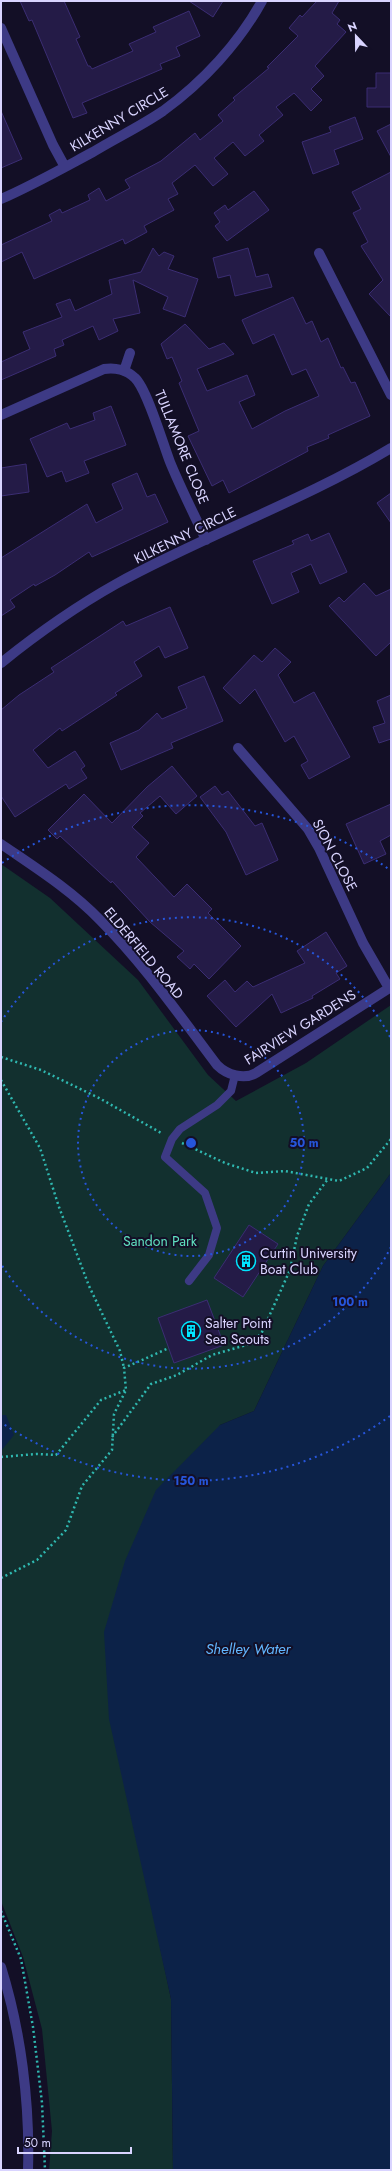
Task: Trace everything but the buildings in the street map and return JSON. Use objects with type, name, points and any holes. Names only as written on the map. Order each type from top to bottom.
[{"type":"street","name":"KILKENNY CIRCLE","points":[[1,199],[65,167],[140,125],[183,96],[222,57],[242,33],[262,1]]},
{"type":"street","points":[[1,28],[53,145],[65,167]]},
{"type":"street","points":[[319,253],[391,395]]},
{"type":"street","points":[[1,415],[104,369],[115,368],[124,371],[130,353]]},
{"type":"street","name":"TULLAMORE CLOSE","points":[[124,371],[135,378],[140,384],[171,464],[206,540]]},
{"type":"street","name":"KILKENNY CIRCLE","points":[[1,663],[30,640],[84,603],[136,574],[350,471],[391,448]]},
{"type":"street","name":"SION CLOSE","points":[[238,748],[308,829],[319,848],[363,943],[390,987]]},
{"type":"street","name":"ELDERFIELD ROAD","points":[[1,844],[62,886],[100,920],[133,957],[217,1065],[224,1071],[235,1075]]},
{"type":"street","name":"FAIRVIEW GARDENS","points":[[235,1075],[248,1076],[256,1073],[390,987]]},
{"type":"street","points":[[1,1967],[11,2004],[24,2079],[28,2170]]},
{"type":"lane","name":"FAIRVIEW GARDENS","points":[[189,1281],[209,1255],[217,1228],[205,1193],[165,1157],[172,1139],[180,1129],[231,1091],[235,1075]]},
{"type":"path","points":[[1,1057],[41,1070],[99,1098],[172,1139],[225,1162],[256,1173],[285,1171],[339,1181],[367,1168],[391,1139]]},
{"type":"path","points":[[1,1080],[40,1148],[62,1214],[90,1286],[120,1351],[124,1368],[126,1390],[114,1414],[112,1450],[82,1486],[66,1530],[37,1560],[1,1578]]},
{"type":"path","points":[[112,1437],[151,1384],[177,1375],[212,1355],[253,1343],[265,1324],[290,1270],[297,1236],[309,1204],[328,1179]]},
{"type":"path","points":[[124,1368],[169,1348]]},
{"type":"path","points":[[1,1457],[36,1454],[56,1456],[100,1400],[126,1390]]},
{"type":"green space","name":"Sandon Park","points":[[1,864],[50,898],[138,980],[208,1075],[236,1101],[306,1063],[391,1005],[391,1173],[323,1266],[254,1411],[220,1425],[146,1880],[171,1999],[173,2170],[49,2170],[52,2131],[42,2029],[23,1957],[1,1901]]},
{"type":"water","name":"Shelley Water","points":[[391,1173],[391,2170],[173,2170],[171,1999],[109,1719],[104,1632],[125,1561],[156,1490],[220,1425],[254,1411],[323,1266]]},
{"type":"water","points":[[1,1415],[6,1415],[14,1435],[1,1451]]},
{"type":"place","name":"Curtin University Boat Club","points":[[246,1261]]},
{"type":"place","name":"Salter Point Sea Scouts","points":[[191,1331]]}]
